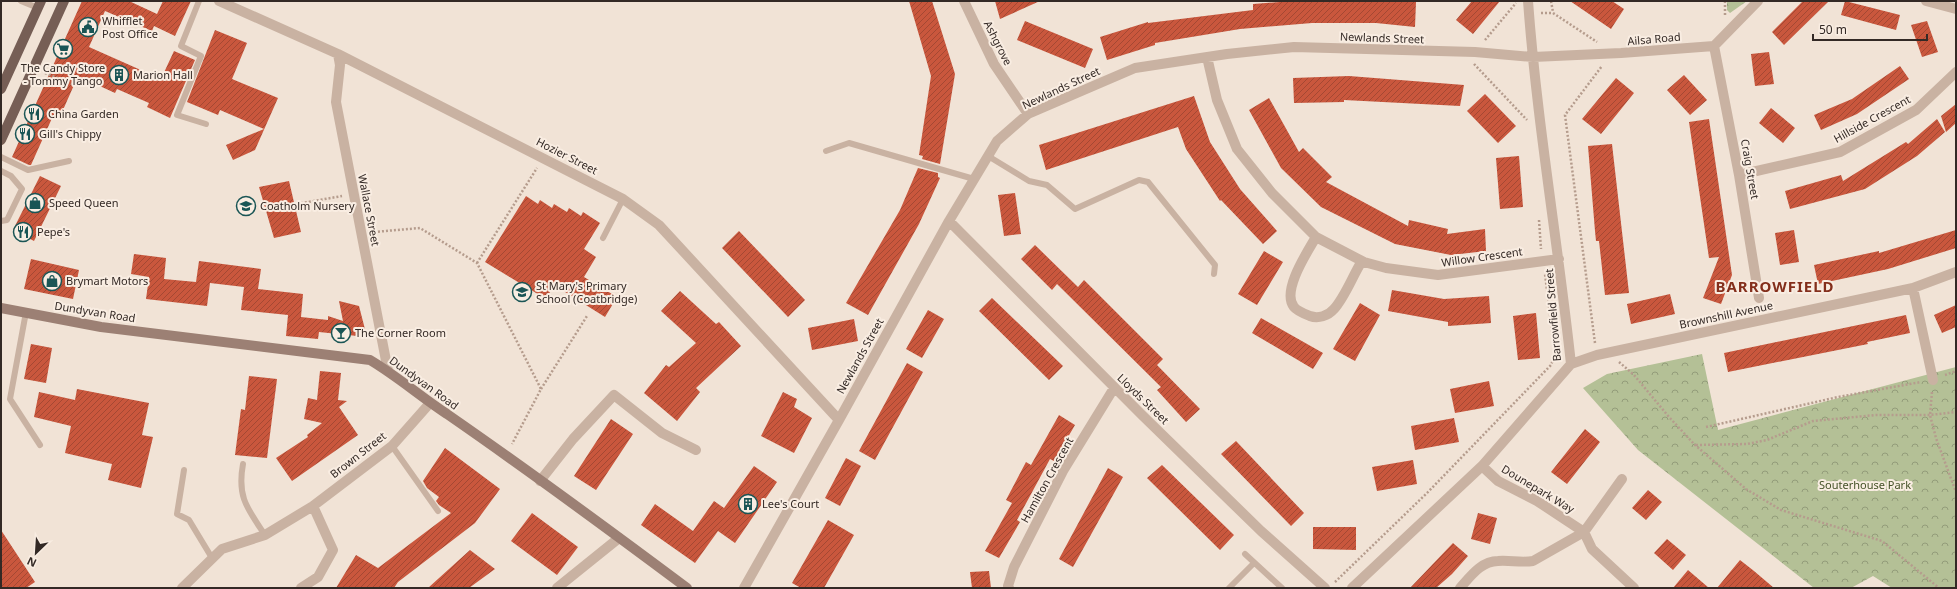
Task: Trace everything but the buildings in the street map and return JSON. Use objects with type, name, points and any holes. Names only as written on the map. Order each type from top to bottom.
[{"type":"main road","points":[[1,140],[64,1]]},
{"type":"main road","points":[[1,89],[39,4]]},
{"type":"main road","name":"Dundyvan Road","points":[[1,308],[101,327],[370,360],[388,371],[430,403],[506,455],[688,588]]},
{"type":"street","name":"Ashgrove","points":[[964,1],[994,64],[1028,114]]},
{"type":"street","name":"Barrowfield Street","points":[[1352,588],[1482,466],[1571,364],[1559,259],[1549,196],[1532,57],[1528,1]]},
{"type":"street","points":[[1714,46],[1758,1]]},
{"type":"street","points":[[1926,1],[1956,9]]},
{"type":"street","name":"Hozier Street","points":[[224,2],[338,54],[623,199],[659,225],[840,420]]},
{"type":"street","name":"Ailsa Road","points":[[1532,57],[1714,46]]},
{"type":"street","name":"Craig Street","points":[[1714,46],[1739,175],[1759,298]]},
{"type":"street","name":"Newlands Street","points":[[744,588],[840,420],[848,401],[974,179],[997,141],[1028,114],[1135,68],[1207,57],[1294,47],[1475,52],[1532,57]]},
{"type":"street","name":"Wallace Street","points":[[338,54],[340,65],[336,102],[388,371]]},
{"type":"street","name":"Willow Crescent","points":[[1207,57],[1218,100],[1237,149],[1272,193],[1316,237],[1362,261],[1386,268],[1438,275],[1559,259]]},
{"type":"street","name":"Hillside Crescent","points":[[1739,175],[1840,152],[1916,110],[1956,72]]},
{"type":"street","name":"Lloyds Street","points":[[949,221],[1114,388],[1262,531],[1330,586]]},
{"type":"street","points":[[1316,237],[1292,282],[1291,296],[1293,306],[1304,314],[1314,318],[1325,316],[1334,309],[1362,261]]},
{"type":"street","name":"Brownshill Avenue","points":[[1571,364],[1597,355],[1913,288],[1956,272]]},
{"type":"street","points":[[1913,288],[1933,380]]},
{"type":"street","name":"Hamilton Crescent","points":[[1009,588],[1008,586],[1014,567],[1063,471],[1114,388]]},
{"type":"street","points":[[540,481],[573,439],[614,395],[662,433],[696,450]]},
{"type":"street","name":"Brown Street","points":[[182,588],[222,549],[265,534],[313,506],[392,446],[430,403]]},
{"type":"street","name":"Dounepark Way","points":[[1482,466],[1498,481],[1537,500],[1584,532],[1592,549],[1634,588]]},
{"type":"street","points":[[1460,588],[1478,568],[1496,560],[1525,562],[1533,560],[1584,532],[1622,479]]},
{"type":"street","points":[[300,588],[318,577],[332,550],[313,506]]},
{"type":"street","points":[[558,588],[619,538]]},
{"type":"lane","points":[[21,1],[39,4]]},
{"type":"lane","points":[[198,1],[180,46],[201,56],[177,115],[206,124]]},
{"type":"lane","points":[[826,151],[849,143],[974,179]]},
{"type":"lane","points":[[988,156],[1029,181],[1047,185],[1075,209],[1139,180],[1148,182],[1215,265],[1214,274]]},
{"type":"lane","points":[[1,157],[28,170],[69,161]]},
{"type":"lane","points":[[1,171],[11,176],[22,190],[7,220],[1,221]]},
{"type":"lane","points":[[603,238],[623,199]]},
{"type":"lane","points":[[26,312],[10,399],[40,445]]},
{"type":"lane","points":[[392,446],[438,511]]},
{"type":"lane","points":[[243,464],[240,482],[243,497],[247,508],[265,534]]},
{"type":"lane","points":[[184,470],[176,514],[189,520],[212,558]]},
{"type":"lane","points":[[1245,554],[1282,588]]},
{"type":"lane","points":[[1229,588],[1254,563]]},
{"type":"path","points":[[1475,52],[1518,1]]},
{"type":"path","points":[[1552,1],[1553,12]]},
{"type":"path","points":[[1529,14],[1553,12],[1613,53],[1565,115],[1591,321],[1597,355]]},
{"type":"path","points":[[1463,52],[1528,122]]},
{"type":"path","points":[[34,67],[72,84]]},
{"type":"path","points":[[477,263],[536,171],[542,157]]},
{"type":"path","points":[[297,204],[353,194]]},
{"type":"path","points":[[1330,586],[1432,488],[1551,365],[1555,355],[1542,261],[1538,213]]},
{"type":"path","points":[[362,235],[376,232],[420,228],[477,263],[541,389]]},
{"type":"path","points":[[506,455],[541,389],[586,316]]},
{"type":"path","points":[[1608,353],[1634,375],[1669,417],[1695,444],[1746,489],[1781,510],[1882,541],[1939,588]]},
{"type":"path","points":[[1706,427],[1838,397],[1933,380],[1930,415],[1936,438],[1956,492]]},
{"type":"path","points":[[1695,444],[1747,444],[1767,440],[1814,421],[1876,415],[1930,415],[1956,412]]},
{"type":"green space","points":[[1727,1],[1747,1],[1730,13],[1727,10]]},
{"type":"green space","name":"Souterhouse Park","points":[[1702,354],[1718,430],[1956,367],[1956,588],[1892,588],[1873,576],[1851,588],[1814,588],[1638,450],[1583,388],[1607,374]]},
{"type":"place","name":"Whifflet Post Office","points":[[88,27]]},
{"type":"place","name":"The Candy Store - Tommy Tango","points":[[63,49]]},
{"type":"place","name":"Marion Hall","points":[[119,75]]},
{"type":"place","name":"China Garden","points":[[34,114]]},
{"type":"place","name":"Gill's Chippy","points":[[25,134]]},
{"type":"place","name":"Speed Queen","points":[[35,203]]},
{"type":"place","name":"Coatholm Nursery","points":[[246,206]]},
{"type":"place","name":"Pepe's","points":[[23,232]]},
{"type":"place","name":"Brymart Motors","points":[[52,281]]},
{"type":"place","name":"St Mary's Primary School (Coatbridge)","points":[[522,292]]},
{"type":"place","name":"The Corner Room","points":[[341,333]]},
{"type":"place","name":"Lee's Court","points":[[748,504]]},
{"type":"district","name":"BARROWFIELD","points":[[1775,287]]}]
